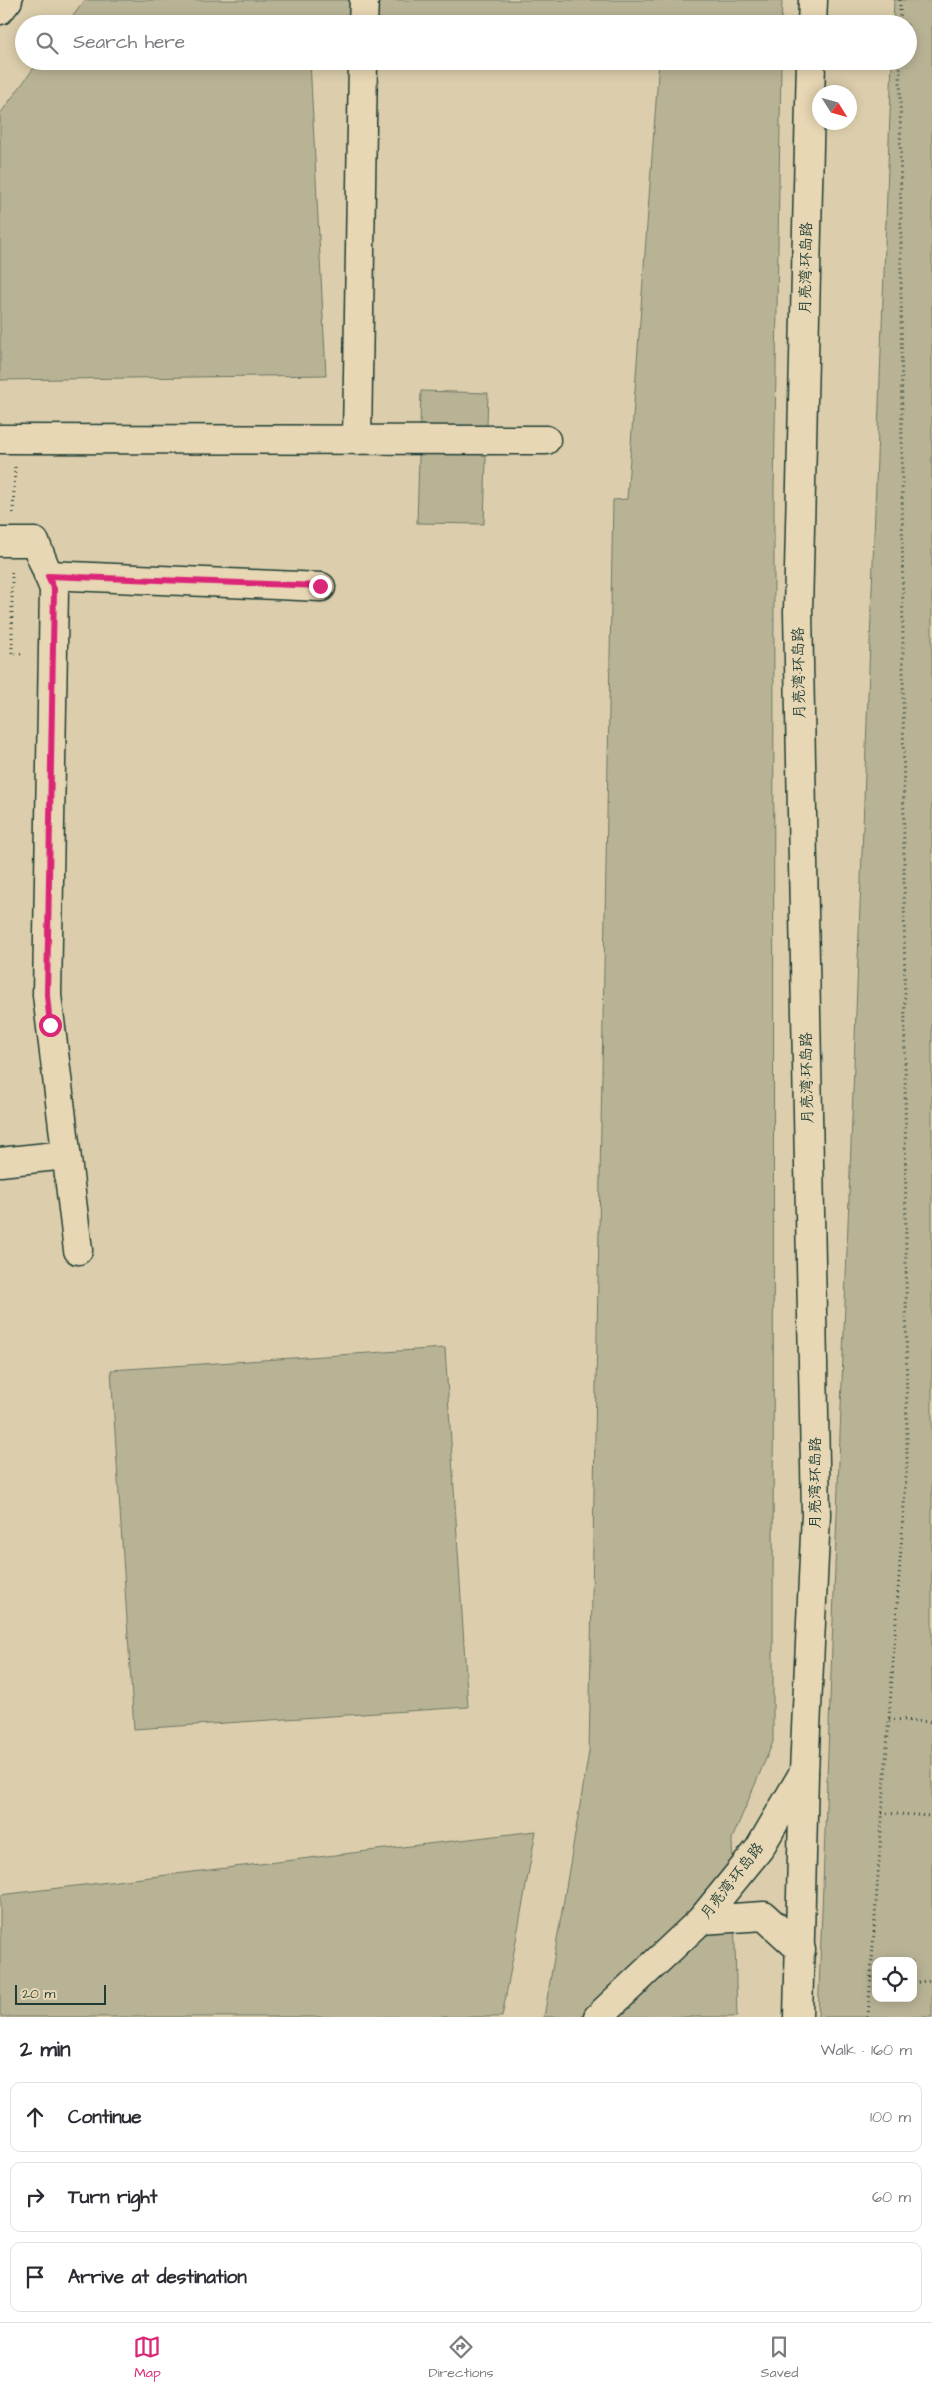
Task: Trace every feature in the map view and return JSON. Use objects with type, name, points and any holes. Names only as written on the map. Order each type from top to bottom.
[{"type":"street","points":[[0,10],[8,0]]},
{"type":"street","points":[[363,15],[364,0]]},
{"type":"street","points":[[812,15],[813,0]]},
{"type":"street","points":[[358,440],[363,70]]},
{"type":"street","name":"月亮湾·环岛路","points":[[598,2017],[701,1920],[759,1850],[804,1772],[816,1514],[798,612],[811,70]]},
{"type":"street","points":[[0,439],[546,440]]},
{"type":"street","points":[[0,542],[34,542],[54,589],[47,995],[78,1250]]},
{"type":"street","points":[[48,576],[320,586]]},
{"type":"street","points":[[0,1162],[66,1155]]},
{"type":"street","points":[[798,2017],[804,1772]]},
{"type":"street","points":[[701,1920],[764,1916],[801,1950]]},
{"type":"path","points":[[900,0],[900,15]]},
{"type":"path","points":[[868,2017],[907,1463],[900,70]]},
{"type":"path","points":[[889,1719],[932,1722]]},
{"type":"path","points":[[882,1813],[932,1816]]},
{"type":"path","points":[[917,1982],[932,1980]]},
{"type":"shaded area","points":[[85,0],[782,0],[781,15],[74,15]]},
{"type":"shaded area","points":[[894,0],[932,0],[932,2017],[818,2017],[892,70],[917,70],[917,15],[893,15]]},
{"type":"shaded area","points":[[32,70],[310,70],[326,375],[0,380],[0,114]]},
{"type":"shaded area","points":[[658,70],[781,70],[774,491],[773,1742],[732,1839],[737,2017],[544,2017],[589,1752],[613,500],[627,499]]},
{"type":"shaded area","points":[[421,391],[488,393],[484,524],[417,523]]},
{"type":"shaded area","points":[[445,1348],[468,1707],[134,1729],[111,1370]]},
{"type":"shaded area","points":[[536,1831],[502,2017],[0,2017],[0,1895]]},
{"type":"route","points":[[50,1025],[47,995],[54,589],[48,576],[320,586]]}]
